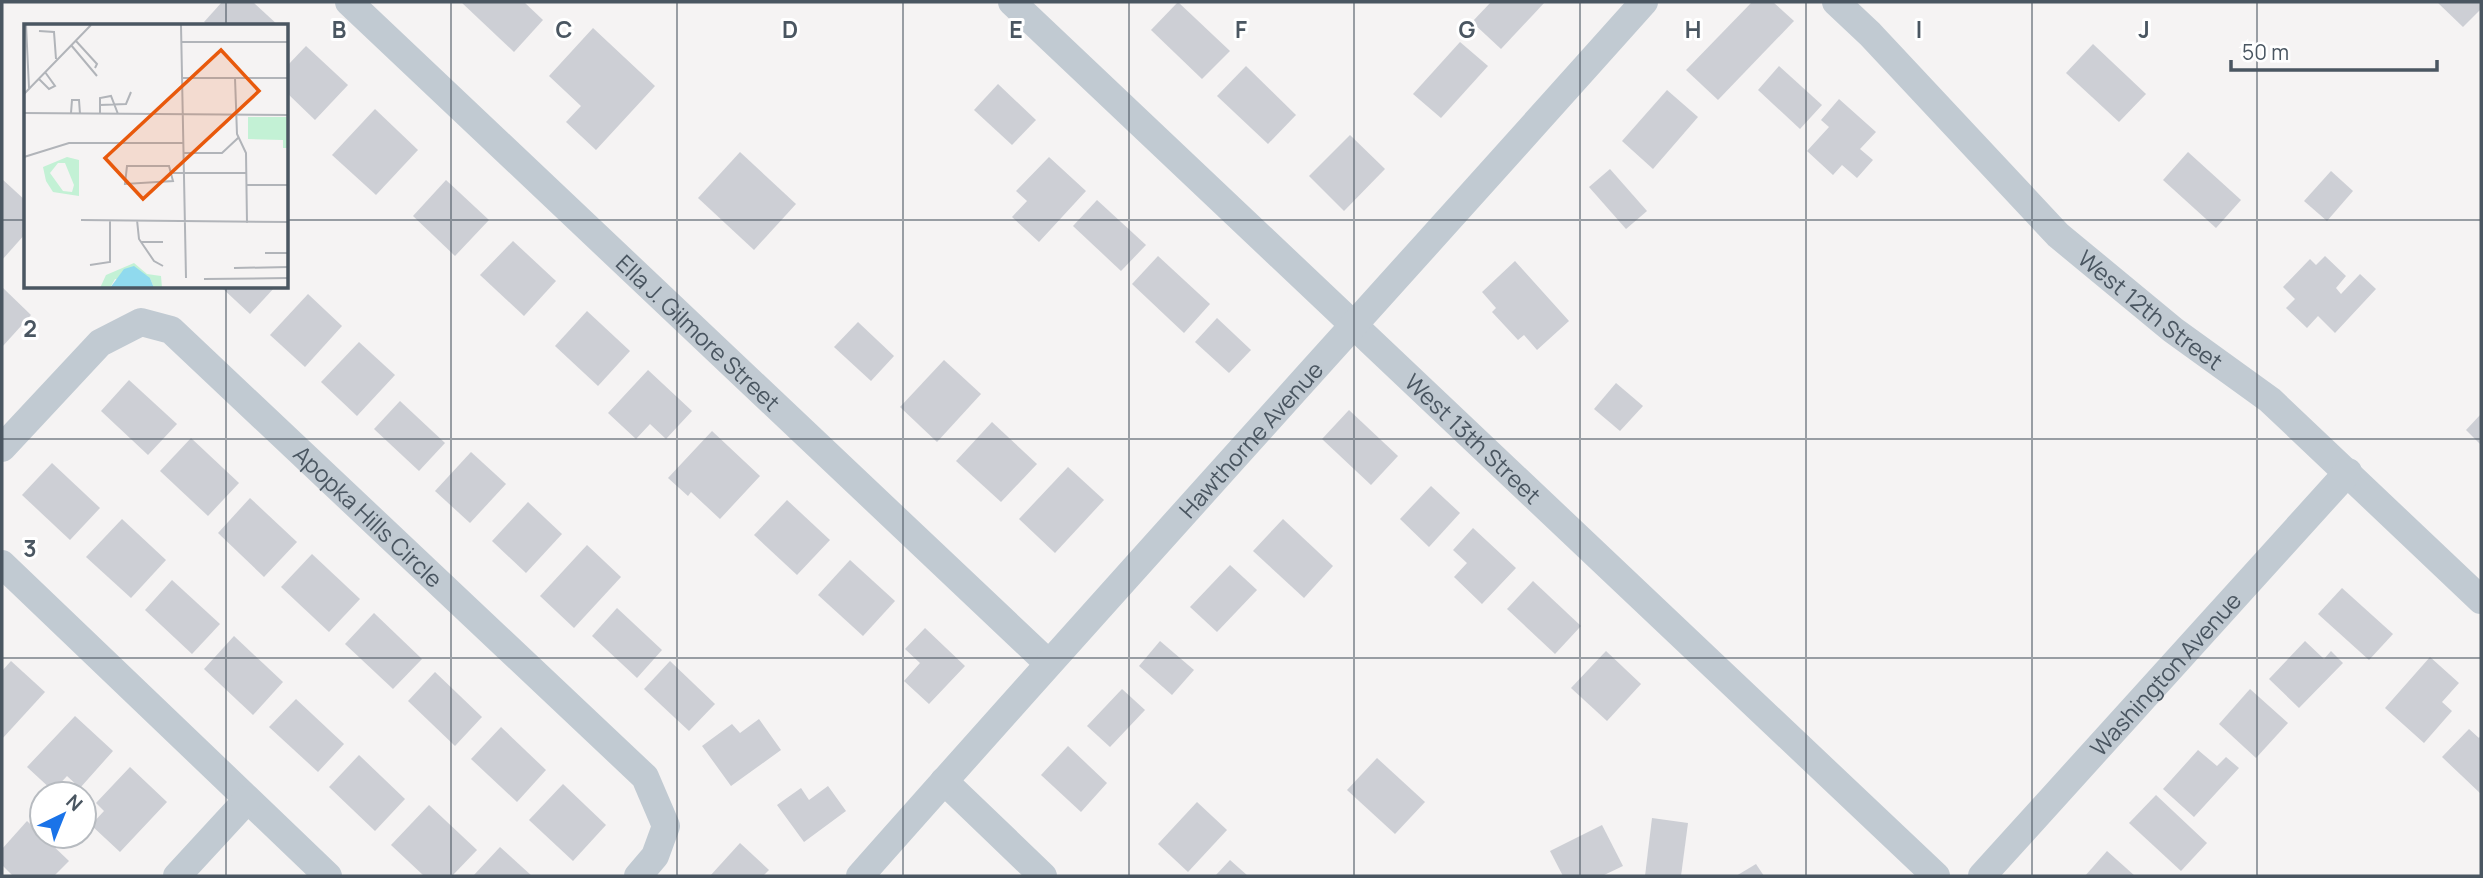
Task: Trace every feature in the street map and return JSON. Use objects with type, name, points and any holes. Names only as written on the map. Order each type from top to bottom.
[{"type":"street","name":"Ella J. Gilmore Street","points":[[349,2],[1048,663]]},
{"type":"street","name":"West 13th Street","points":[[1012,2],[1936,876]]},
{"type":"street","name":"Hawthorne Avenue","points":[[860,876],[1048,663],[1644,2]]},
{"type":"street","name":"West 12th Street","points":[[1836,2],[1870,34],[2058,235],[2173,330],[2270,400],[2481,600]]},
{"type":"street","name":"Apopka Hills Circle","points":[[2,448],[100,343],[141,322],[170,330],[645,777],[666,826],[655,856],[638,876]]},
{"type":"street","name":"Washington Avenue","points":[[1982,876],[2348,472]]},
{"type":"street","points":[[2,564],[328,876]]},
{"type":"street","points":[[944,781],[1043,876]]},
{"type":"street","points":[[177,876],[247,800]]},
{"type":"building","points":[[222,2],[253,2],[277,24],[206,24],[204,22]]},
{"type":"building","points":[[461,2],[524,2],[543,20],[514,52]]},
{"type":"building","points":[[1178,2],[1230,51],[1202,79],[1151,30]]},
{"type":"building","points":[[1491,2],[1545,2],[1501,49],[1472,22]]},
{"type":"building","points":[[1752,2],[1773,2],[1794,21],[1718,100],[1686,70]]},
{"type":"building","points":[[2437,2],[2481,2],[2481,9],[2463,27]]},
{"type":"building","points":[[593,28],[655,86],[596,150],[566,122],[581,106],[549,76]]},
{"type":"building","points":[[1460,42],[1488,66],[1441,118],[1413,94]]},
{"type":"building","points":[[2093,44],[2146,94],[2119,122],[2066,73]]},
{"type":"building","points":[[306,46],[348,85],[315,120],[289,95],[289,64]]},
{"type":"building","points":[[1246,66],[1296,115],[1268,144],[1217,96]]},
{"type":"building","points":[[1779,66],[1822,105],[1800,129],[1758,90]]},
{"type":"building","points":[[998,84],[1036,120],[1012,145],[974,110]]},
{"type":"building","points":[[1667,90],[1698,117],[1653,169],[1622,141]]},
{"type":"building","points":[[1839,99],[1876,132],[1860,149],[1873,160],[1857,178],[1842,165],[1833,175],[1807,151],[1829,127],[1821,120]]},
{"type":"building","points":[[375,109],[418,150],[376,195],[332,155]]},
{"type":"building","points":[[1350,135],[1385,169],[1344,211],[1309,176]]},
{"type":"building","points":[[740,152],[796,204],[754,250],[698,198]]},
{"type":"building","points":[[2188,152],[2241,200],[2216,228],[2163,180]]},
{"type":"building","points":[[1049,157],[1086,191],[1039,242],[1012,217],[1027,201],[1016,191]]},
{"type":"building","points":[[1610,169],[1647,211],[1626,229],[1589,187]]},
{"type":"building","points":[[2331,171],[2353,191],[2327,221],[2304,201]]},
{"type":"building","points":[[2,179],[24,199],[24,235],[2,260]]},
{"type":"building","points":[[446,180],[489,220],[455,256],[413,216]]},
{"type":"building","points":[[1097,200],[1146,245],[1121,271],[1073,226]]},
{"type":"building","points":[[513,241],[556,281],[524,316],[480,275]]},
{"type":"building","points":[[1158,256],[1210,304],[1184,333],[1132,284]]},
{"type":"building","points":[[2325,256],[2346,276],[2336,288],[2341,294],[2360,274],[2376,289],[2335,333],[2318,316],[2307,328],[2286,308],[2295,299],[2283,287],[2310,259],[2316,265]]},
{"type":"building","points":[[1515,261],[1569,321],[1537,350],[1524,335],[1518,340],[1492,312],[1496,308],[1482,292]]},
{"type":"building","points":[[2,287],[31,315],[2,347]]},
{"type":"building","points":[[223,289],[273,289],[250,314]]},
{"type":"building","points":[[308,294],[342,326],[305,367],[270,335]]},
{"type":"building","points":[[587,311],[630,351],[598,386],[555,346]]},
{"type":"building","points":[[1217,318],[1251,350],[1229,373],[1195,342]]},
{"type":"building","points":[[858,322],[894,356],[871,381],[834,347]]},
{"type":"building","points":[[359,342],[395,375],[357,416],[321,382]]},
{"type":"building","points":[[944,360],[981,394],[937,442],[900,407]]},
{"type":"building","points":[[648,370],[692,411],[666,439],[650,424],[636,439],[608,413]]},
{"type":"building","points":[[129,380],[177,424],[148,455],[101,411]]},
{"type":"building","points":[[1616,383],[1643,406],[1620,431],[1594,409]]},
{"type":"building","points":[[400,401],[445,443],[419,471],[374,429]]},
{"type":"building","points":[[1349,410],[1398,456],[1371,485],[1322,439]]},
{"type":"building","points":[[2481,414],[2481,445],[2466,430]]},
{"type":"building","points":[[992,422],[1037,464],[1001,502],[956,461]]},
{"type":"building","points":[[712,431],[760,476],[720,519],[691,492],[688,496],[668,478]]},
{"type":"building","points":[[191,438],[239,483],[208,516],[160,471]]},
{"type":"building","points":[[471,452],[506,484],[470,523],[435,491]]},
{"type":"building","points":[[52,463],[100,508],[70,540],[22,495]]},
{"type":"building","points":[[1068,467],[1104,500],[1055,553],[1019,519]]},
{"type":"building","points":[[1431,486],[1460,513],[1429,547],[1400,519]]},
{"type":"building","points":[[250,498],[297,542],[264,577],[218,533]]},
{"type":"building","points":[[787,500],[830,540],[797,575],[754,535]]},
{"type":"building","points":[[528,502],[562,534],[526,573],[492,541]]},
{"type":"building","points":[[122,519],[166,560],[131,598],[86,557]]},
{"type":"building","points":[[1283,519],[1333,566],[1304,598],[1253,551]]},
{"type":"building","points":[[1473,528],[1516,568],[1482,604],[1454,577],[1467,563],[1453,550]]},
{"type":"building","points":[[587,545],[621,577],[574,628],[540,596]]},
{"type":"building","points":[[312,554],[360,599],[329,632],[281,587]]},
{"type":"building","points":[[850,560],[895,601],[863,636],[818,595]]},
{"type":"building","points":[[1230,565],[1257,590],[1217,632],[1190,607]]},
{"type":"building","points":[[172,580],[220,624],[192,654],[145,610]]},
{"type":"building","points":[[1533,581],[1581,626],[1555,654],[1507,609]]},
{"type":"building","points":[[2342,588],[2393,634],[2369,660],[2318,614]]},
{"type":"building","points":[[617,608],[662,650],[637,678],[592,636]]},
{"type":"building","points":[[374,613],[422,659],[393,689],[345,644]]},
{"type":"building","points":[[925,628],[965,666],[929,704],[904,681],[920,663],[905,649]]},
{"type":"building","points":[[234,636],[283,682],[253,715],[204,669]]},
{"type":"building","points":[[1160,641],[1194,670],[1172,695],[1139,666]]},
{"type":"building","points":[[2305,641],[2324,659],[2331,651],[2343,663],[2299,708],[2269,679]]},
{"type":"building","points":[[1606,651],[1641,684],[1607,721],[1571,688]]},
{"type":"building","points":[[2430,657],[2459,683],[2442,702],[2452,711],[2424,743],[2385,708]]},
{"type":"building","points":[[11,661],[45,692],[2,739],[2,671]]},
{"type":"building","points":[[670,661],[715,704],[689,731],[644,689]]},
{"type":"building","points":[[435,672],[482,717],[455,746],[408,701]]},
{"type":"building","points":[[1122,689],[1145,710],[1110,747],[1087,726]]},
{"type":"building","points":[[2250,689],[2288,723],[2256,758],[2219,724]]},
{"type":"building","points":[[296,699],[344,744],[318,772],[269,727]]},
{"type":"building","points":[[75,716],[113,751],[87,780],[71,780],[67,776],[63,780],[41,780],[27,767]]},
{"type":"building","points":[[759,719],[781,750],[731,786],[702,746],[732,724],[740,733]]},
{"type":"building","points":[[501,727],[546,770],[517,802],[471,759]]},
{"type":"building","points":[[2469,729],[2479,738],[2481,735],[2481,794],[2442,757]]},
{"type":"building","points":[[1068,746],[1107,783],[1081,812],[1041,775]]},
{"type":"building","points":[[2198,750],[2217,766],[2226,757],[2239,768],[2194,817],[2163,789]]},
{"type":"building","points":[[359,755],[405,799],[375,831],[329,787]]},
{"type":"building","points":[[1377,758],[1425,802],[1395,834],[1347,790]]},
{"type":"building","points":[[130,767],[167,802],[120,852],[98,832],[98,817],[104,811],[98,805],[98,801]]},
{"type":"building","points":[[563,784],[606,825],[573,861],[529,820]]},
{"type":"building","points":[[828,786],[846,811],[804,842],[777,805],[801,788],[809,800]]},
{"type":"building","points":[[2156,795],[2207,843],[2181,871],[2129,823]]},
{"type":"building","points":[[1197,802],[1227,830],[1188,872],[1158,844]]},
{"type":"building","points":[[429,805],[477,850],[452,876],[424,876],[391,845]]},
{"type":"building","points":[[1652,818],[1688,823],[1681,876],[1645,876]]},
{"type":"building","points":[[27,821],[28,850],[57,850],[69,861],[54,876],[13,876],[2,865],[2,849]]},
{"type":"building","points":[[1602,825],[1623,866],[1602,876],[1563,876],[1550,851]]},
{"type":"building","points":[[740,843],[769,870],[763,876],[710,876]]},
{"type":"building","points":[[500,847],[532,876],[473,876]]},
{"type":"building","points":[[2107,851],[2135,876],[2085,876]]},
{"type":"building","points":[[1230,860],[1248,876],[1215,876]]},
{"type":"building","points":[[1756,864],[1764,876],[1736,876]]}]
